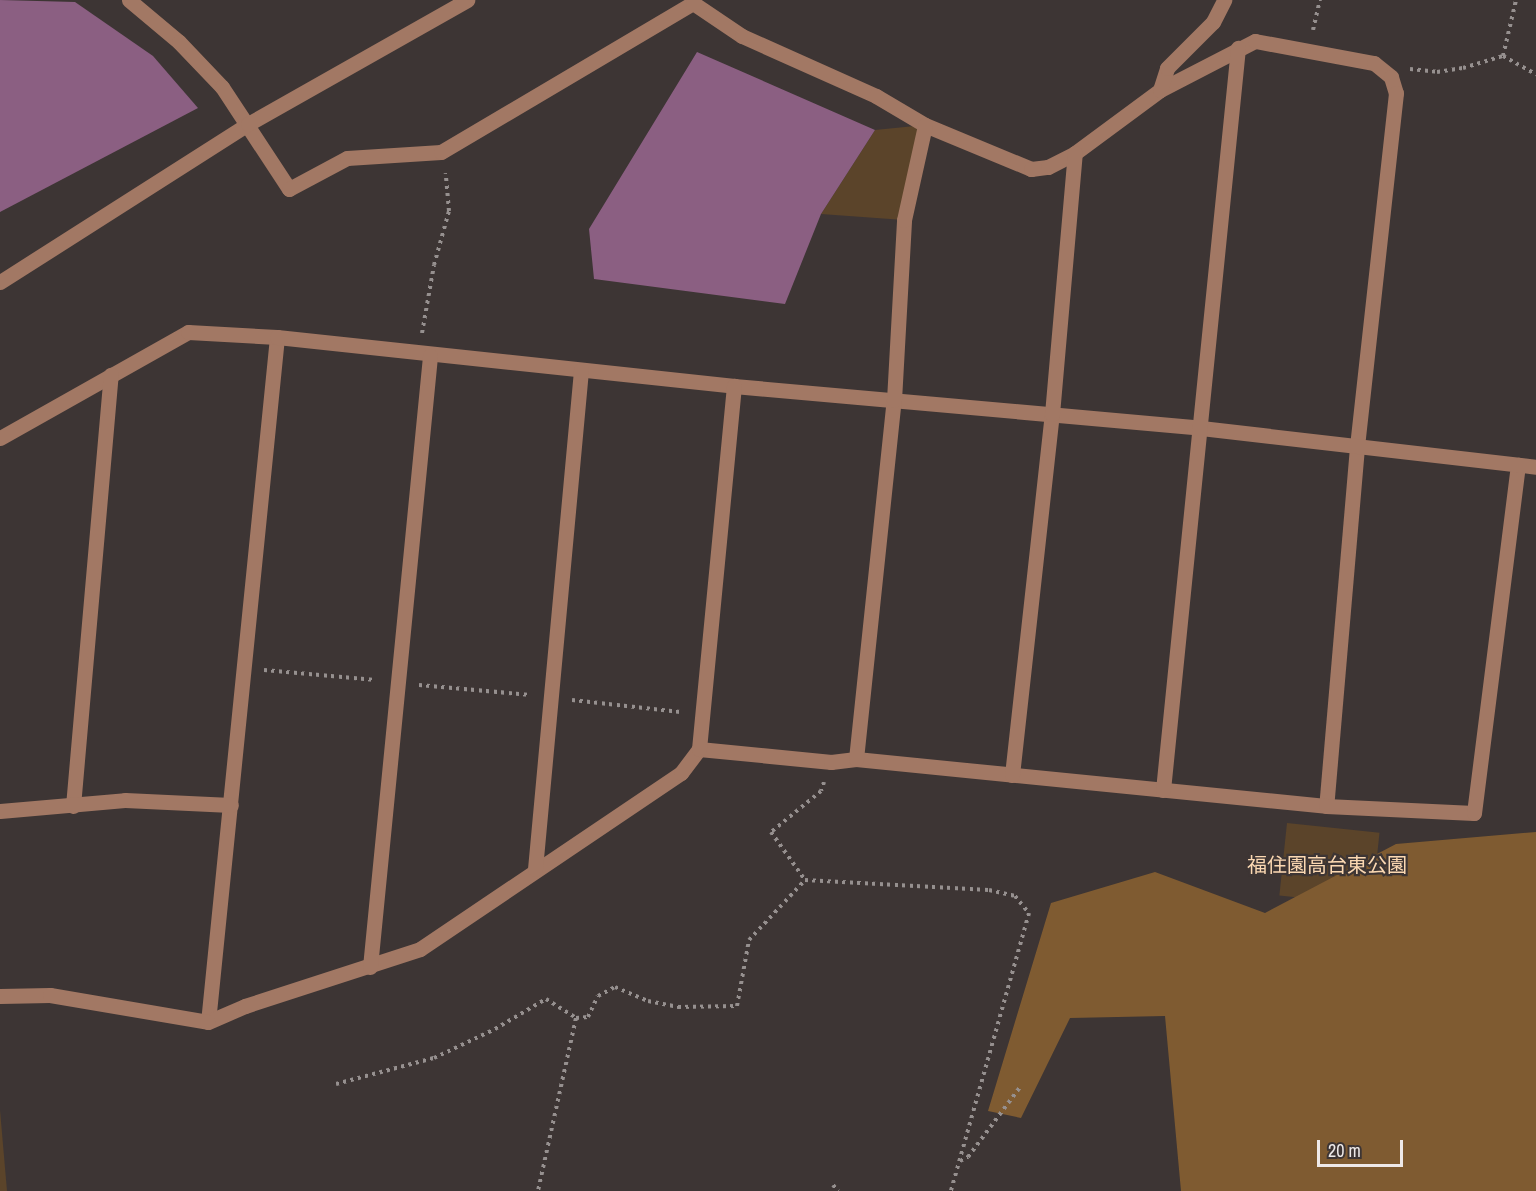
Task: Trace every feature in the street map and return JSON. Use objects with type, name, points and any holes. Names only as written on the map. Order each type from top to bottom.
[{"type":"street","points":[[129,0],[207,72],[248,124],[289,189],[347,158],[441,152],[693,3],[741,36],[876,96],[925,125],[1031,169],[1048,167],[1075,153],[1160,90],[1255,41],[1310,49],[1374,63],[1391,77],[1396,93],[1357,447],[1326,806]]},
{"type":"street","points":[[0,282],[248,124],[467,0]]},
{"type":"street","points":[[1160,90],[1167,68],[1213,22],[1224,0]]},
{"type":"street","points":[[1163,790],[1238,48]]},
{"type":"street","points":[[856,759],[894,400],[904,220],[925,125]]},
{"type":"street","points":[[1012,775],[1052,414],[1075,153]]},
{"type":"street","points":[[0,438],[188,332],[277,337],[425,356],[1201,428],[1536,467]]},
{"type":"street","points":[[208,1022],[277,337]]},
{"type":"street","points":[[370,967],[425,356]]},
{"type":"street","points":[[535,869],[581,370]]},
{"type":"street","points":[[73,806],[111,375]]},
{"type":"street","points":[[0,996],[50,995],[208,1022],[245,1006],[420,949],[535,869],[681,773],[699,749],[734,386]]},
{"type":"street","points":[[699,749],[831,762],[856,759],[1326,806],[1474,813],[1518,465]]},
{"type":"street","points":[[0,811],[125,800],[231,805]]},
{"type":"path","points":[[1503,56],[1516,0]]},
{"type":"path","points":[[1391,77],[1407,68],[1437,72],[1503,56],[1536,74]]},
{"type":"path","points":[[425,356],[428,294],[449,211],[449,184],[441,152]]},
{"type":"path","points":[[242,668],[703,714]]},
{"type":"path","points":[[831,762],[821,791],[771,832],[805,880],[872,887],[954,886],[1007,894],[1025,904],[1029,913],[951,1191]]},
{"type":"path","points":[[336,1084],[434,1058],[495,1029],[546,999],[576,1018],[588,1017],[598,996],[615,987],[648,1001],[678,1007],[737,1006],[749,940],[805,880]]},
{"type":"path","points":[[538,1191],[576,1018]]},
{"type":"path","points":[[960,1161],[968,1157],[1021,1086]]},
{"type":"path","points":[[833,1185],[838,1191]]},
{"type":"green space","points":[[925,125],[904,220],[821,214],[875,130]]},
{"type":"green space","name":"福住園高台東公園","points":[[1287,823],[1379,833],[1372,905],[1279,896]]},
{"type":"green space","points":[[0,1110],[7,1191],[0,1191]]},
{"type":"shaded area","points":[[0,0],[75,2],[153,56],[198,108],[0,212]]},
{"type":"shaded area","points":[[697,52],[875,130],[821,214],[785,304],[594,279],[589,229]]},
{"type":"shaded area","points":[[1536,832],[1536,1191],[1181,1191],[1165,1016],[1070,1018],[1021,1118],[988,1111],[1051,903],[1155,872],[1265,913],[1396,844]]}]
